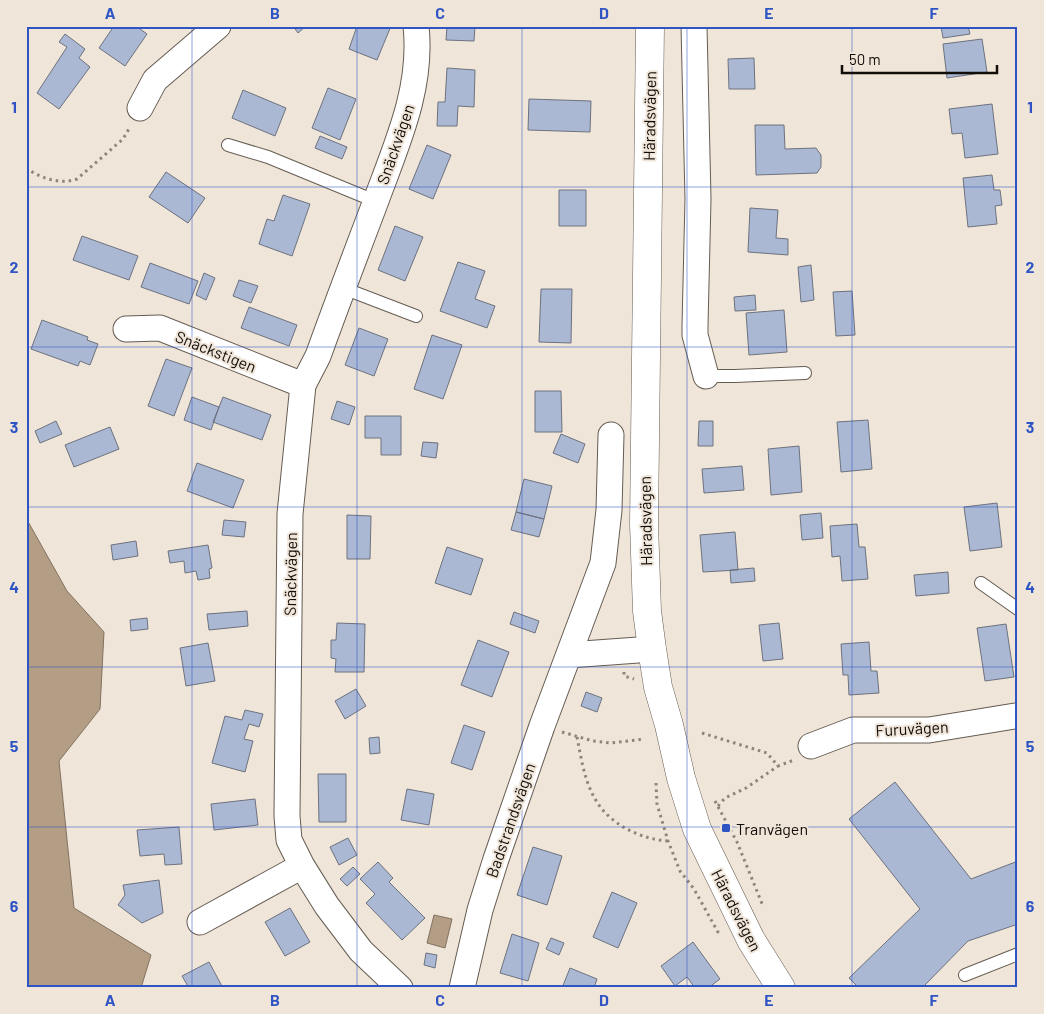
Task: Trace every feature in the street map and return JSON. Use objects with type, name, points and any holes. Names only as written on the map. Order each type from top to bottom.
[{"type":"street","points":[[140,108],[155,80],[218,26]]},
{"type":"street","name":"Snäckvägen","points":[[400,988],[361,951],[327,906],[302,866],[289,840],[287,816],[290,514],[303,385],[318,356],[407,118],[415,75],[417,51],[416,26]]},
{"type":"street","name":"Häradsvägen","points":[[650,26],[644,524],[647,611],[652,649],[658,687],[681,778],[697,829],[750,940],[781,988]]},
{"type":"street","points":[[694,26],[698,199],[695,335],[706,376]]},
{"type":"street","name":"Snäckstigen","points":[[126,329],[160,328],[303,385]]},
{"type":"street","name":"Badstrandsvägen","points":[[462,988],[480,910],[542,726],[603,562],[609,510],[611,435]]},
{"type":"street","points":[[569,655],[652,649]]},
{"type":"street","name":"Furuvägen","points":[[810,746],[853,730],[929,730],[1017,718]]},
{"type":"street","points":[[200,922],[302,866]]},
{"type":"lane","name":"Snäckvägen","points":[[228,145],[268,157],[375,201]]},
{"type":"lane","points":[[343,288],[416,316]]},
{"type":"lane","points":[[706,376],[805,373]]},
{"type":"lane","points":[[981,583],[1018,609]]},
{"type":"lane","points":[[965,975],[1018,954]]},
{"type":"path","points":[[26,168],[37,175],[56,181],[69,182],[77,179],[122,138],[140,108]]},
{"type":"path","points":[[542,726],[577,737],[611,743],[644,739]]},
{"type":"path","points":[[702,733],[767,753],[778,766]]},
{"type":"path","points":[[577,737],[585,776],[594,798],[601,807],[613,819],[641,836],[653,840],[668,840]]},
{"type":"path","points":[[718,806],[725,798],[746,788],[778,766],[811,756],[810,746]]},
{"type":"path","points":[[713,797],[764,907]]},
{"type":"shaded area","points":[[26,518],[67,591],[104,632],[100,709],[59,761],[74,908],[151,955],[141,988],[26,988]]},
{"type":"shaded area","points":[[434,915],[452,919],[445,948],[427,943]]},
{"type":"building","points":[[114,26],[136,26],[147,34],[125,66],[99,48]]},
{"type":"building","points":[[293,26],[306,26],[298,33]]},
{"type":"building","points":[[357,26],[391,26],[377,60],[349,49]]},
{"type":"building","points":[[447,26],[475,26],[474,41],[446,40]]},
{"type":"building","points":[[941,26],[968,26],[970,34],[943,38]]},
{"type":"building","points":[[65,34],[85,49],[79,58],[90,67],[59,109],[37,93],[67,47],[59,42]]},
{"type":"building","points":[[982,39],[987,72],[947,78],[943,44]]},
{"type":"building","points":[[754,58],[755,89],[729,89],[728,59]]},
{"type":"building","points":[[447,68],[475,70],[474,107],[458,106],[457,126],[437,126],[438,102],[445,102]]},
{"type":"building","points":[[328,88],[356,99],[340,140],[312,128]]},
{"type":"building","points":[[243,90],[286,108],[275,136],[232,118]]},
{"type":"building","points":[[529,99],[591,101],[590,132],[528,130]]},
{"type":"building","points":[[992,104],[998,154],[965,158],[962,133],[952,134],[949,109]]},
{"type":"building","points":[[755,125],[784,125],[785,149],[816,148],[821,155],[821,167],[817,173],[756,175]]},
{"type":"building","points":[[320,136],[347,147],[342,159],[315,148]]},
{"type":"building","points":[[427,145],[451,155],[433,199],[409,189]]},
{"type":"building","points":[[166,172],[205,198],[188,223],[149,197]]},
{"type":"building","points":[[992,175],[994,190],[1000,190],[1002,205],[995,206],[997,224],[968,227],[963,178]]},
{"type":"building","points":[[559,190],[586,190],[586,226],[559,226]]},
{"type":"building","points":[[283,195],[310,204],[292,256],[259,244],[267,219],[274,221]]},
{"type":"building","points":[[750,208],[778,210],[776,238],[788,239],[788,255],[748,252]]},
{"type":"building","points":[[395,226],[423,237],[405,281],[378,270]]},
{"type":"building","points":[[82,236],[138,256],[129,280],[73,260]]},
{"type":"building","points":[[458,262],[485,271],[475,299],[495,306],[487,328],[440,311]]},
{"type":"building","points":[[150,263],[198,281],[189,304],[141,287]]},
{"type":"building","points":[[811,265],[814,300],[801,302],[798,267]]},
{"type":"building","points":[[204,273],[215,278],[206,300],[196,295]]},
{"type":"building","points":[[239,280],[258,286],[251,303],[233,296]]},
{"type":"building","points":[[541,289],[572,289],[571,343],[539,342]]},
{"type":"building","points":[[852,291],[855,335],[836,336],[833,292]]},
{"type":"building","points":[[755,295],[756,310],[735,311],[734,297]]},
{"type":"building","points":[[249,307],[297,325],[289,346],[241,328]]},
{"type":"building","points":[[784,310],[787,352],[749,355],[746,313]]},
{"type":"building","points":[[42,320],[88,337],[87,340],[98,344],[90,365],[80,361],[78,366],[31,349]]},
{"type":"building","points":[[359,328],[388,339],[374,376],[345,365]]},
{"type":"building","points":[[432,335],[462,345],[443,399],[414,389]]},
{"type":"building","points":[[166,359],[192,368],[174,416],[148,406]]},
{"type":"building","points":[[535,391],[561,391],[562,432],[535,432]]},
{"type":"building","points":[[192,397],[219,407],[211,430],[184,420]]},
{"type":"building","points":[[223,397],[271,415],[262,440],[213,422]]},
{"type":"building","points":[[337,401],[355,407],[349,425],[331,419]]},
{"type":"building","points":[[365,416],[401,416],[401,455],[381,455],[381,438],[365,438]]},
{"type":"building","points":[[868,420],[872,469],[841,472],[837,422]]},
{"type":"building","points":[[56,421],[62,434],[40,443],[35,431]]},
{"type":"building","points":[[699,421],[713,421],[713,446],[698,446]]},
{"type":"building","points":[[110,427],[119,449],[74,467],[65,445]]},
{"type":"building","points":[[561,434],[585,444],[578,463],[553,453]]},
{"type":"building","points":[[423,442],[438,443],[436,458],[421,456]]},
{"type":"building","points":[[799,446],[802,492],[771,495],[768,449]]},
{"type":"building","points":[[197,463],[244,480],[233,508],[187,491]]},
{"type":"building","points":[[742,466],[744,490],[704,493],[702,469]]},
{"type":"building","points":[[524,479],[552,486],[544,519],[516,512]]},
{"type":"building","points":[[997,503],[1002,547],[970,551],[964,507]]},
{"type":"building","points":[[516,512],[544,519],[539,537],[511,530]]},
{"type":"building","points":[[821,513],[823,538],[802,540],[800,515]]},
{"type":"building","points":[[347,515],[371,516],[370,559],[347,559]]},
{"type":"building","points":[[224,520],[246,522],[244,537],[222,535]]},
{"type":"building","points":[[857,524],[859,547],[865,547],[868,579],[842,581],[840,556],[832,557],[830,526]]},
{"type":"building","points":[[735,532],[738,570],[703,572],[700,535]]},
{"type":"building","points":[[136,541],[138,556],[113,560],[111,545]]},
{"type":"building","points":[[208,545],[212,568],[209,569],[210,578],[198,580],[196,571],[185,573],[184,561],[170,563],[168,551]]},
{"type":"building","points":[[447,547],[483,559],[471,595],[435,583]]},
{"type":"building","points":[[754,568],[755,581],[731,583],[730,570]]},
{"type":"building","points":[[948,572],[949,593],[916,596],[914,575]]},
{"type":"building","points":[[247,611],[248,626],[209,630],[207,614]]},
{"type":"building","points":[[514,612],[539,621],[535,633],[510,624]]},
{"type":"building","points":[[147,618],[148,629],[131,631],[130,620]]},
{"type":"building","points":[[337,623],[365,624],[364,672],[335,672],[336,659],[331,658],[331,640],[336,640]]},
{"type":"building","points":[[779,623],[783,659],[763,661],[759,625]]},
{"type":"building","points":[[1006,624],[1014,677],[985,681],[977,628]]},
{"type":"building","points":[[478,640],[509,652],[492,697],[461,685]]},
{"type":"building","points":[[869,642],[871,671],[877,671],[879,693],[849,695],[848,675],[843,675],[841,644]]},
{"type":"building","points":[[208,643],[215,681],[186,686],[180,648]]},
{"type":"building","points":[[356,689],[366,706],[345,719],[335,701]]},
{"type":"building","points":[[586,692],[602,698],[597,712],[581,706]]},
{"type":"building","points":[[245,710],[263,714],[259,727],[249,724],[244,739],[253,741],[245,772],[212,763],[225,716],[242,720]]},
{"type":"building","points":[[464,725],[485,732],[472,770],[451,763]]},
{"type":"building","points":[[379,737],[380,753],[370,754],[369,738]]},
{"type":"building","points":[[318,774],[346,774],[346,822],[319,822]]},
{"type":"building","points":[[895,782],[971,879],[1018,861],[1018,924],[968,941],[922,988],[859,988],[849,978],[920,909],[849,819]]},
{"type":"building","points":[[407,789],[434,794],[429,825],[401,820]]},
{"type":"building","points":[[255,799],[258,825],[214,830],[211,804]]},
{"type":"building","points":[[179,827],[182,864],[165,865],[164,854],[140,856],[137,830]]},
{"type":"building","points":[[348,838],[357,855],[339,865],[330,847]]},
{"type":"building","points":[[533,847],[562,856],[547,905],[517,895]]},
{"type":"building","points":[[378,862],[393,878],[389,882],[425,918],[402,940],[366,903],[375,894],[360,879]]},
{"type":"building","points":[[353,867],[360,874],[347,886],[340,879]]},
{"type":"building","points":[[159,880],[163,913],[142,923],[118,905],[125,895],[123,885]]},
{"type":"building","points":[[612,892],[637,903],[618,948],[593,937]]},
{"type":"building","points":[[290,908],[310,942],[285,956],[265,922]]},
{"type":"building","points":[[512,934],[539,943],[528,981],[500,973]]},
{"type":"building","points":[[551,938],[564,943],[559,955],[546,949]]},
{"type":"building","points":[[693,942],[720,979],[708,988],[695,988],[687,977],[675,986],[661,966]]},
{"type":"building","points":[[426,953],[437,955],[435,968],[424,965]]},
{"type":"building","points":[[209,962],[223,988],[189,988],[182,976]]},
{"type":"building","points":[[570,968],[597,979],[594,988],[562,988]]},
{"type":"place","name":"Tranvägen","points":[[726,828]]}]
